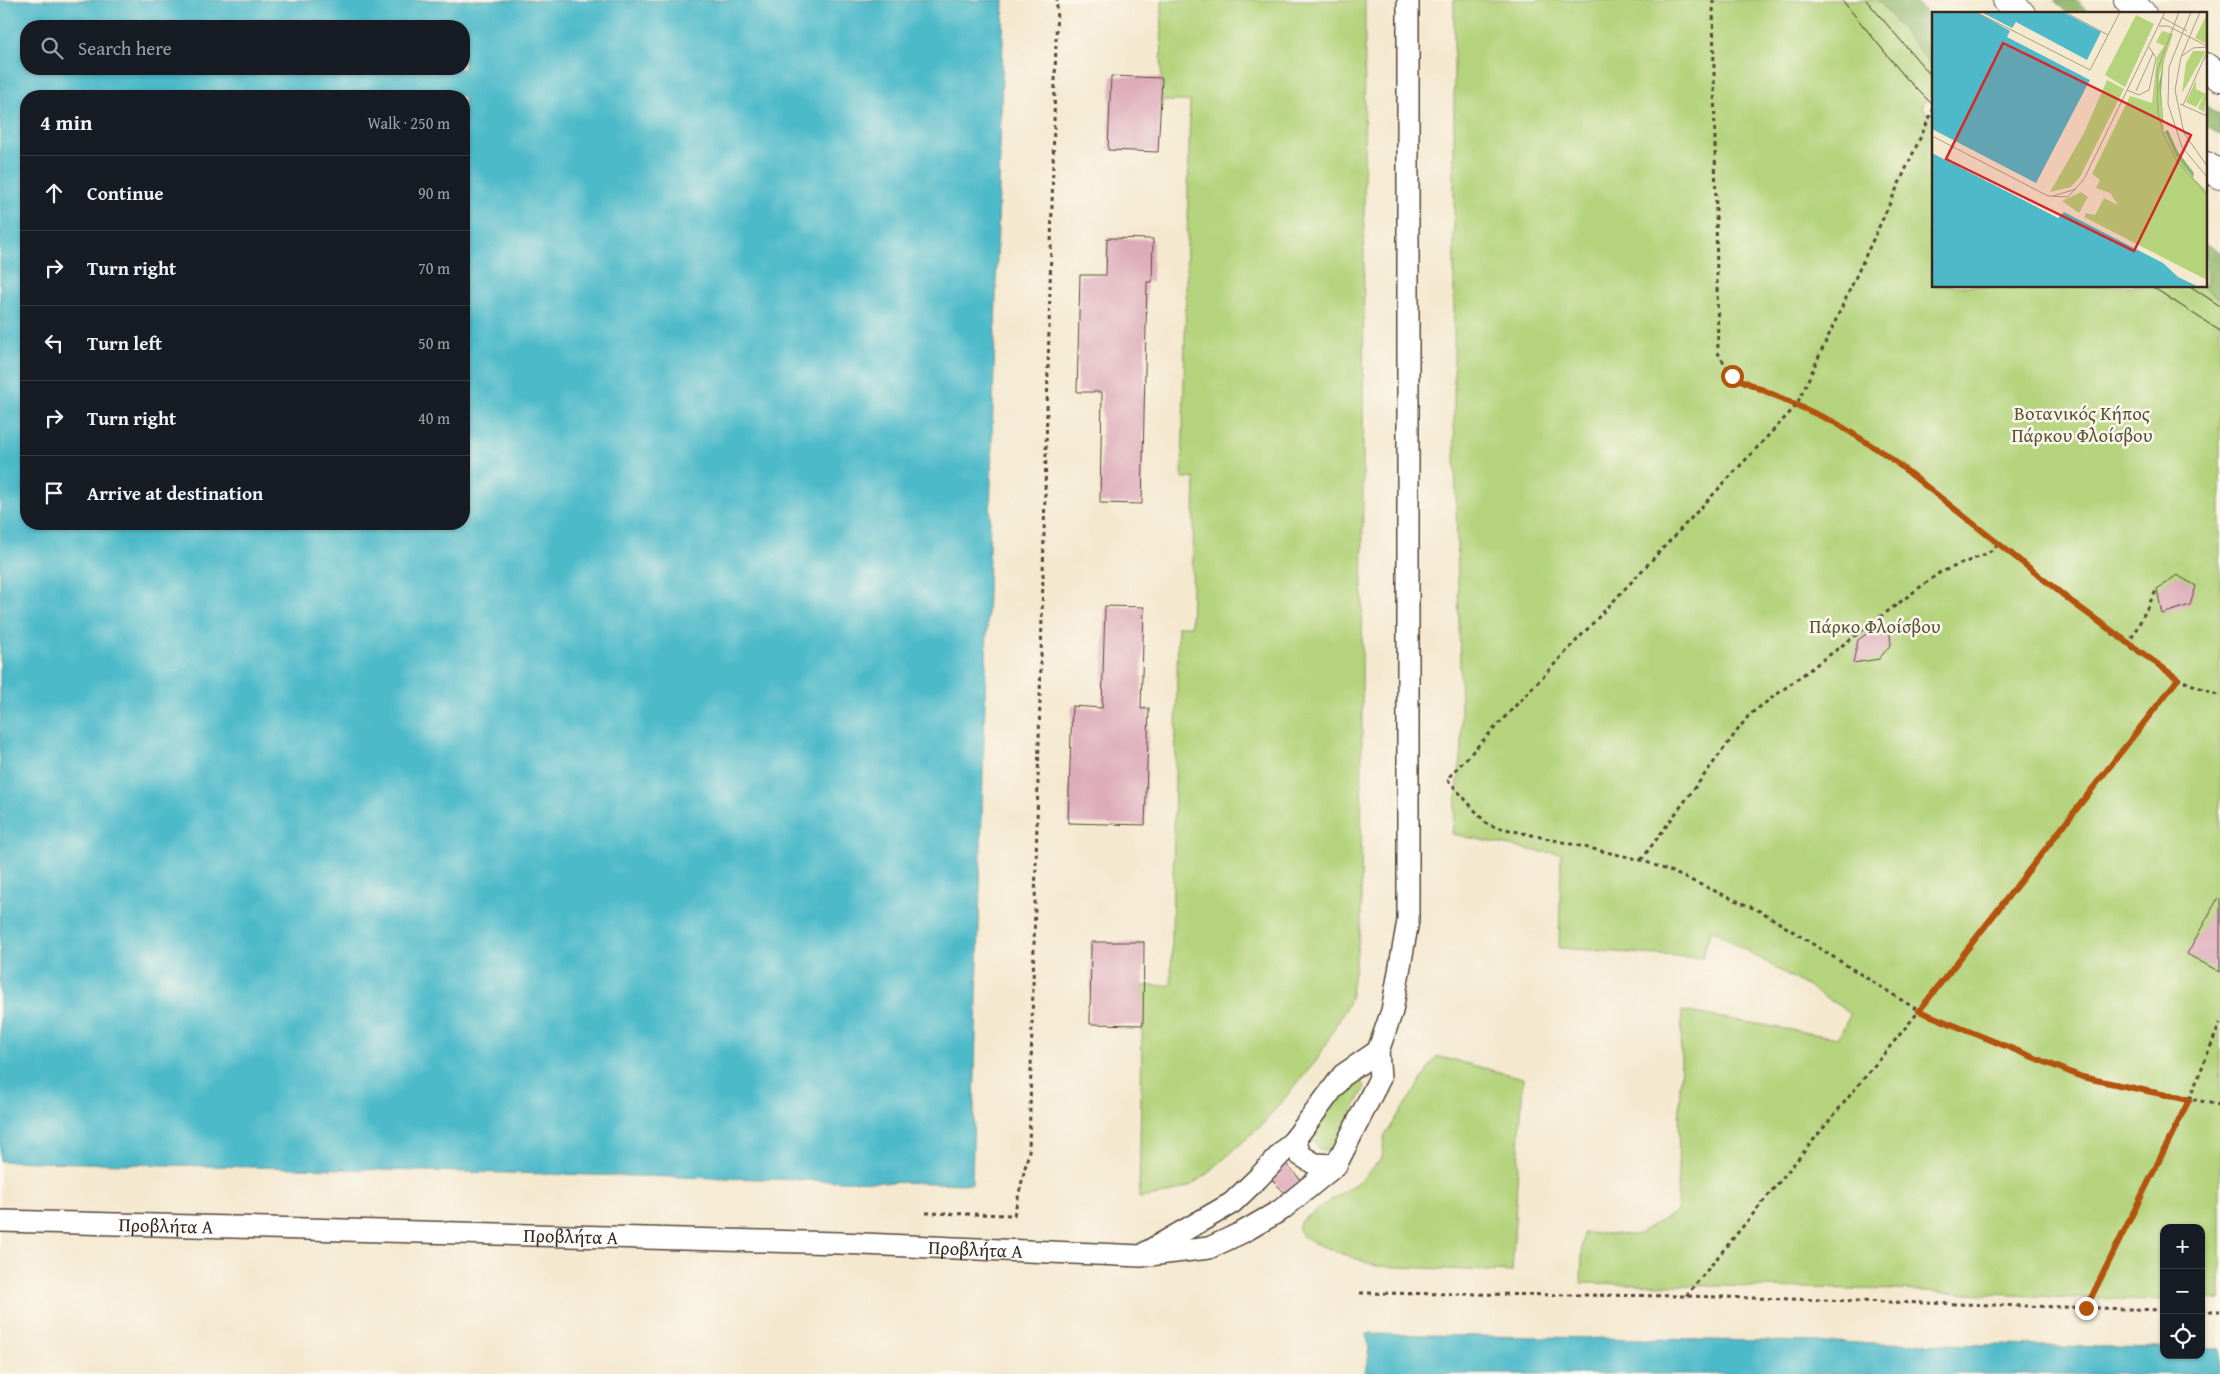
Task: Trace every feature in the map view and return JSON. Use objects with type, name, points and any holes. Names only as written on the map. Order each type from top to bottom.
[{"type":"highway","points":[[2008,0],[2019,12]]},
{"type":"highway","points":[[2128,0],[2140,12]]},
{"type":"highway","points":[[2208,68],[2220,77]]},
{"type":"highway","points":[[2208,167],[2220,175]]},
{"type":"lane","points":[[1295,1139],[1300,1155],[1314,1164],[1336,1165],[1380,1078],[1378,1051],[1392,1011],[1408,921],[1408,0]]},
{"type":"lane","points":[[1141,1256],[1232,1202],[1295,1139],[1343,1075],[1378,1051]]},
{"type":"lane","name":"Προβλήτα Α","points":[[0,1221],[840,1243],[1141,1256],[1209,1248],[1218,1244],[1281,1210],[1336,1165]]},
{"type":"path","points":[[1014,1215],[1029,1151],[1057,0]]},
{"type":"path","points":[[1713,0],[1718,353],[1732,376],[1836,423],[1888,456],[2128,645],[2178,679],[2220,696]]},
{"type":"path","points":[[1932,112],[1796,406],[1446,780],[1488,825],[1641,860],[1670,871],[1762,912],[1919,1011],[2082,1077],[2220,1105]]},
{"type":"path","points":[[1641,860],[1749,715],[1939,573],[1988,553],[1999,544]]},
{"type":"path","points":[[2128,645],[2157,589]]},
{"type":"path","points":[[1686,1296],[1919,1011],[2178,679]]},
{"type":"path","points":[[2086,1308],[2189,1100],[2220,1023]]},
{"type":"path","points":[[1360,1293],[1686,1296],[2160,1310]]},
{"type":"path","points":[[2205,1311],[2220,1311]]},
{"type":"green space","points":[[1162,0],[1365,0],[1361,923],[1350,1000],[1317,1060],[1263,1124],[1208,1173],[1190,1186],[1167,1194],[1139,1198],[1143,986],[1171,985],[1178,626],[1191,626],[1195,479],[1182,478],[1190,101],[1161,101]]},
{"type":"green space","name":"Πάρκο Φλοίσβου","points":[[1454,0],[1878,0],[1932,66],[1932,90],[1922,107],[1932,117],[1932,288],[2203,288],[2220,299],[2220,1300],[2205,1300],[2205,1224],[2160,1224],[2160,1300],[1897,1290],[1581,1283],[1583,1233],[1636,1235],[1677,1212],[1682,1011],[1838,1038],[1851,1013],[1711,929],[1702,958],[1559,948],[1561,853],[1540,852],[1452,834],[1462,749],[1454,418]]},
{"type":"green space","points":[[1878,0],[1913,0],[1922,8],[1932,23],[1932,66]]},
{"type":"green space","points":[[2054,0],[2075,0],[2088,12],[2066,12]]},
{"type":"green space","points":[[2208,107],[2220,115],[2220,135],[2208,127]]},
{"type":"green space","points":[[2208,245],[2220,252],[2220,299],[2203,288],[2208,288]]},
{"type":"green space","points":[[1437,1056],[1523,1078],[1512,1272],[1376,1266],[1314,1243],[1303,1237],[1299,1232],[1301,1221],[1362,1179],[1382,1158],[1384,1137]]},
{"type":"green space","points":[[1361,1080],[1365,1087],[1338,1141],[1330,1150],[1321,1151],[1312,1139],[1316,1127],[1351,1083]]},
{"type":"water","points":[[0,0],[1004,0],[972,1184],[0,1161]]},
{"type":"water","points":[[1366,1334],[2160,1348],[2160,1359],[2205,1359],[2205,1349],[2220,1349],[2220,1374],[1365,1374],[1369,1347]]},
{"type":"building","points":[[1111,76],[1162,78],[1158,152],[1108,150]]},
{"type":"building","points":[[1107,238],[1153,239],[1152,282],[1147,282],[1142,504],[1100,503],[1102,392],[1077,392],[1080,275],[1106,275]]},
{"type":"building","points":[[2177,575],[2196,586],[2190,605],[2162,614],[2157,589]]},
{"type":"building","points":[[1105,606],[1144,607],[1141,709],[1149,708],[1145,825],[1068,823],[1072,706],[1102,708]]},
{"type":"building","points":[[1873,629],[1890,634],[1891,644],[1879,659],[1853,663],[1858,640]]},
{"type":"building","points":[[2218,898],[2220,899],[2220,972],[2187,954]]},
{"type":"building","points":[[1091,942],[1144,942],[1143,1025],[1090,1024]]},
{"type":"building","points":[[1285,1163],[1302,1181],[1287,1195],[1270,1178]]},
{"type":"tram line","points":[[1842,0],[1906,78],[1932,104]]},
{"type":"tram line","points":[[1866,0],[1932,77]]},
{"type":"tram line","points":[[2154,288],[2220,331]]},
{"type":"tram line","points":[[2193,288],[2220,306]]},
{"type":"route","points":[[1732,376],[1836,423],[1888,456],[2072,602],[2128,645],[2178,679],[1919,1011],[2082,1077],[2170,1094],[2189,1100],[2086,1308]]},
{"type":"park label","name":"Βοτανικός Κήπος Πάρκου Φλοίσβου","points":[[2082,424]]}]
